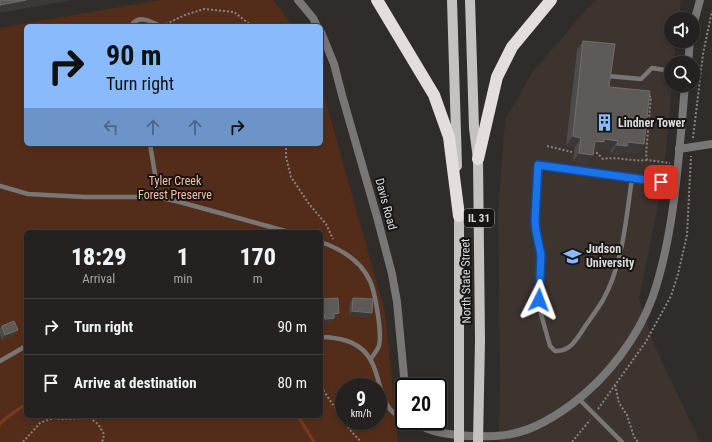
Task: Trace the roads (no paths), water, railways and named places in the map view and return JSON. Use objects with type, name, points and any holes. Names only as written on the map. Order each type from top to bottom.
[{"type":"highway","points":[[377,0],[434,95],[449,137],[459,216]]},
{"type":"highway","points":[[478,159],[497,77],[512,47],[552,0]]},
{"type":"main road","name":"North State Street","points":[[452,0],[459,216],[459,438]]},
{"type":"main road","name":"North State Street","points":[[470,0],[474,128],[478,159],[480,340],[478,440]]},
{"type":"street","points":[[298,0],[317,24]]},
{"type":"street","points":[[697,12],[700,0]]},
{"type":"street","name":"Davis Road","points":[[323,37],[334,64],[392,274],[397,302],[404,378]]},
{"type":"street","points":[[430,430],[459,438],[478,440],[504,436],[527,430],[542,423],[579,399],[622,353],[644,317],[665,255],[678,164],[685,92]]},
{"type":"street","points":[[679,149],[712,144]]},
{"type":"lane","points":[[131,24],[141,19],[150,20],[157,24]]},
{"type":"lane","points":[[608,76],[640,80],[652,68],[664,70]]},
{"type":"lane","points":[[150,146],[155,174],[156,197]]},
{"type":"lane","points":[[632,178],[619,257],[603,300],[574,344],[561,352],[555,351],[550,346],[541,314],[539,300],[541,255],[535,220],[538,165],[632,178],[675,184]]},
{"type":"lane","points":[[0,186],[28,194],[85,197],[156,197],[176,201],[282,230]]},
{"type":"lane","points":[[323,243],[337,248],[352,258],[360,266],[370,281],[374,292],[379,326],[379,347],[371,359]]},
{"type":"lane","points":[[323,337],[346,339],[359,346],[371,359],[386,401],[392,412],[395,414]]},
{"type":"lane","points":[[0,361],[24,347]]},
{"type":"lane","points":[[579,399],[622,442]]},
{"type":"waterway","points":[[0,424],[24,405]]},
{"type":"waterway","points":[[299,418],[314,442]]},
{"type":"place","name":"Lindner Tower","points":[[605,123]]},
{"type":"place","name":"Judson University","points":[[573,256]]},
{"type":"park label","name":"Tyler Creek Forest Preserve","points":[[175,188]]}]
